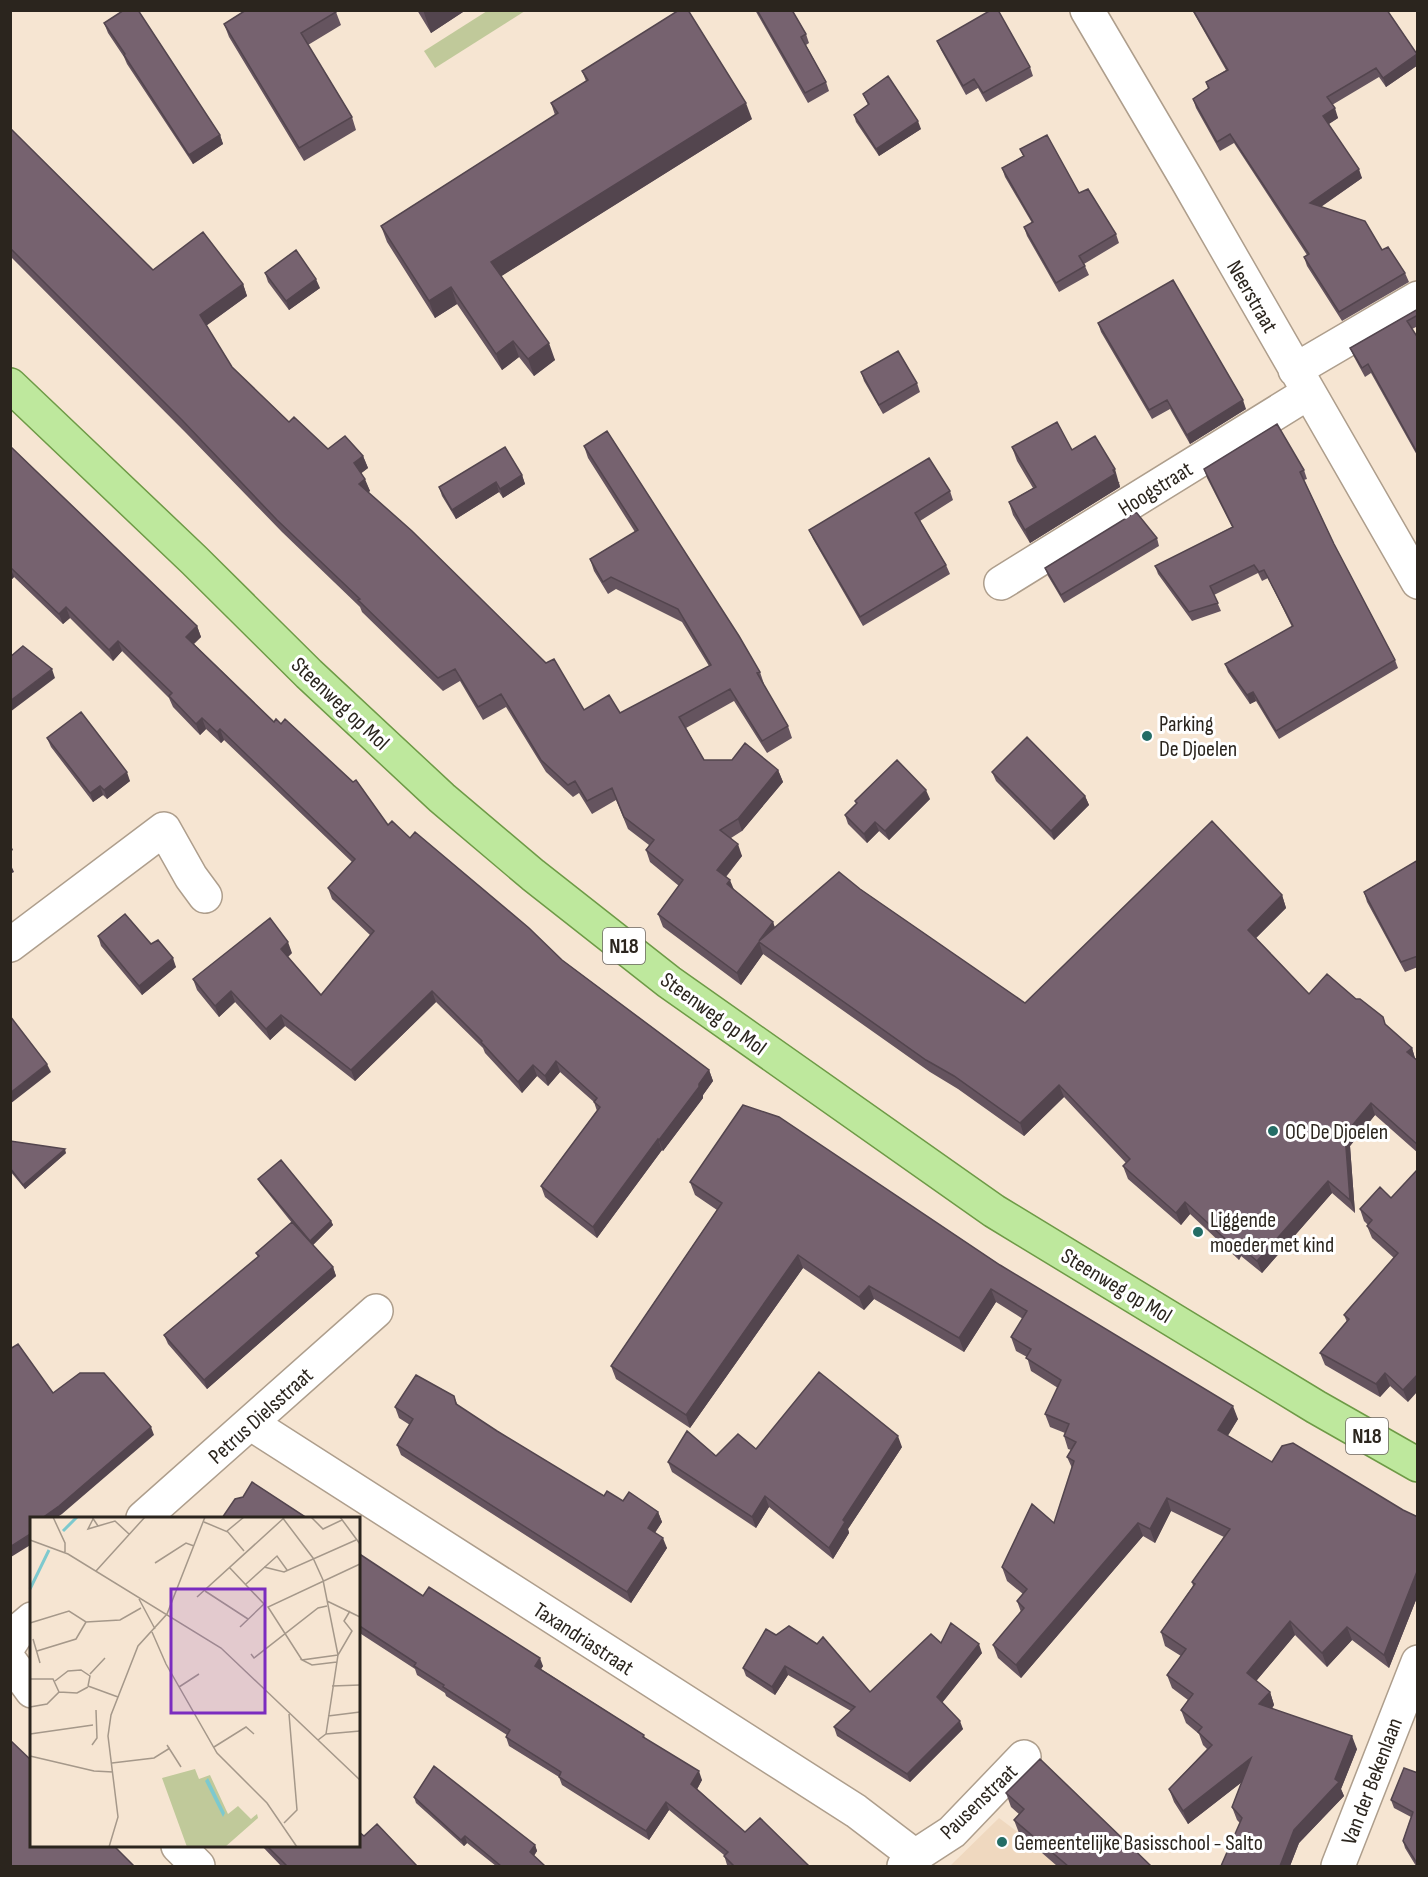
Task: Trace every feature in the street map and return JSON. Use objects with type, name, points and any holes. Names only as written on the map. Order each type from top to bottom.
[{"type":"main road","name":"Steenweg op Mol","points":[[10,385],[194,560],[309,674],[442,798],[669,982],[994,1210],[1316,1407],[1418,1465]]},
{"type":"street","name":"Neerstraat","points":[[1087,10],[1418,582]]},
{"type":"street","name":"Hoogstraat","points":[[1001,583],[1302,381],[1418,297]]},
{"type":"street","points":[[10,945],[164,829],[191,877],[205,896]]},
{"type":"street","name":"Petrus Dielsstraat","points":[[144,1517],[376,1311]]},
{"type":"street","name":"Taxandriastraat","points":[[250,1423],[856,1811],[910,1861]]},
{"type":"street","points":[[10,1644],[30,1621]]},
{"type":"street","points":[[10,1661],[30,1688]]},
{"type":"street","name":"Van der Bekenlaan","points":[[1338,1866],[1418,1662]]},
{"type":"street","name":"Pausenstraat","points":[[910,1861],[952,1832],[1024,1757]]},
{"type":"street","points":[[180,1847],[198,1866]]},
{"type":"shaded area","name":"Gemeentelijke Basisschool - Salto","points":[[999,1818],[1019,1833],[1057,1866],[950,1866]]},
{"type":"green space","points":[[487,11],[525,11],[435,68],[424,51]]},
{"type":"building","points":[[124,10],[138,10],[220,135],[189,155],[104,23]]},
{"type":"building","points":[[246,10],[335,10],[336,12],[301,33],[352,117],[299,148],[224,24]]},
{"type":"building","points":[[679,10],[688,10],[746,103],[491,262],[549,343],[528,359],[513,341],[496,354],[451,287],[429,301],[381,226],[558,113],[551,103],[588,80],[582,71]]},
{"type":"building","points":[[757,10],[792,10],[806,34],[801,37],[826,82],[805,93]]},
{"type":"building","points":[[991,10],[998,10],[1030,67],[983,93],[974,79],[963,86],[937,41]]},
{"type":"building","points":[[1193,10],[1387,10],[1417,54],[1383,78],[1376,68],[1327,97],[1335,108],[1323,116],[1359,169],[1310,203],[1365,221],[1382,250],[1388,247],[1405,273],[1339,312],[1304,257],[1309,254],[1230,134],[1217,142],[1193,99],[1209,88],[1206,82],[1228,70]]},
{"type":"building","points":[[888,76],[918,121],[876,149],[854,115],[869,104],[863,94]]},
{"type":"building","points":[[10,128],[153,270],[203,232],[243,284],[200,315],[232,367],[289,422],[294,417],[328,449],[345,436],[363,456],[354,463],[365,479],[359,484],[412,531],[546,663],[554,659],[584,710],[609,695],[620,713],[711,665],[678,609],[611,577],[603,582],[590,559],[638,530],[584,446],[607,431],[739,636],[760,672],[757,673],[788,726],[762,741],[730,689],[679,717],[704,760],[732,760],[745,743],[778,770],[738,819],[720,830],[738,844],[717,870],[730,880],[727,884],[773,922],[759,941],[839,872],[860,889],[1025,1003],[1212,821],[1282,895],[1248,930],[1309,994],[1327,974],[1356,999],[1360,999],[1383,1017],[1385,1024],[1412,1048],[1407,1052],[1418,1061],[1418,1145],[1371,1103],[1345,1134],[1350,1200],[1328,1181],[1257,1261],[1237,1244],[1234,1247],[1185,1202],[1176,1213],[1123,1166],[1130,1159],[1059,1085],[1020,1123],[759,942],[737,973],[658,914],[683,880],[646,850],[654,840],[624,817],[612,788],[587,801],[575,781],[568,785],[541,760],[501,694],[478,707],[455,669],[438,678],[277,520],[182,420],[10,248]]},
{"type":"building","points":[[1047,135],[1079,193],[1088,189],[1116,234],[1079,256],[1085,266],[1056,283],[1024,227],[1033,222],[1002,168],[1024,156],[1020,149]]},
{"type":"building","points":[[296,250],[316,279],[286,301],[265,273]]},
{"type":"building","points":[[1173,280],[1243,400],[1187,435],[1167,400],[1149,410],[1098,323]]},
{"type":"building","points":[[1418,309],[1418,315],[1407,321],[1418,338],[1418,454],[1368,364],[1362,368],[1350,348]]},
{"type":"building","points":[[898,351],[917,383],[879,405],[861,372]]},
{"type":"building","points":[[1057,422],[1072,450],[1095,436],[1115,469],[1113,470],[1115,474],[1025,530],[1009,502],[1036,487],[1012,447]]},
{"type":"building","points":[[1277,424],[1304,470],[1300,472],[1334,544],[1395,660],[1276,731],[1253,692],[1247,695],[1225,664],[1293,626],[1264,570],[1259,572],[1254,565],[1210,586],[1218,603],[1189,612],[1155,566],[1233,527],[1204,469]]},
{"type":"building","points":[[10,446],[197,626],[186,637],[274,722],[276,719],[281,724],[285,719],[353,782],[356,780],[388,825],[392,821],[410,838],[415,832],[529,928],[562,960],[709,1070],[699,1087],[593,1227],[541,1186],[600,1107],[594,1102],[597,1098],[556,1061],[545,1076],[533,1065],[518,1082],[482,1041],[432,991],[351,1070],[281,1015],[266,1029],[231,991],[215,1006],[193,979],[270,918],[288,942],[281,949],[321,995],[374,931],[328,888],[355,859],[220,729],[217,732],[202,718],[196,724],[169,696],[172,693],[118,641],[109,650],[66,607],[59,614],[10,567]]},
{"type":"building","points":[[505,447],[522,475],[500,489],[496,482],[452,510],[439,487]]},
{"type":"building","points":[[929,458],[950,491],[915,513],[946,565],[860,617],[809,530]]},
{"type":"building","points":[[1136,512],[1157,538],[1061,595],[1045,568]]},
{"type":"building","points":[[23,646],[52,669],[10,701],[10,657]]},
{"type":"building","points":[[81,712],[127,772],[104,790],[100,786],[90,793],[47,738]]},
{"type":"building","points":[[1027,737],[1085,796],[1051,831],[992,772]]},
{"type":"building","points":[[897,760],[926,790],[885,831],[875,822],[864,834],[845,815],[857,803],[855,801]]},
{"type":"building","points":[[1418,860],[1418,956],[1401,962],[1364,892]]},
{"type":"building","points":[[125,914],[151,944],[158,940],[173,958],[139,986],[98,936]]},
{"type":"building","points":[[10,1016],[47,1064],[10,1093]]},
{"type":"building","points":[[743,1105],[779,1117],[1000,1265],[1233,1406],[1218,1430],[1272,1462],[1282,1446],[1293,1443],[1418,1517],[1418,1569],[1384,1655],[1347,1627],[1322,1653],[1290,1621],[1247,1673],[1270,1692],[1259,1704],[1352,1736],[1335,1779],[1339,1782],[1294,1830],[1280,1866],[1221,1866],[1242,1818],[1232,1807],[1251,1758],[1183,1811],[1169,1789],[1212,1745],[1198,1732],[1202,1727],[1181,1710],[1193,1694],[1167,1675],[1186,1649],[1161,1632],[1195,1584],[1192,1582],[1230,1529],[1167,1498],[1150,1529],[1138,1523],[1016,1665],[993,1645],[1024,1608],[1017,1601],[1027,1589],[1002,1567],[1032,1504],[1054,1523],[1074,1461],[1067,1457],[1076,1442],[1064,1436],[1069,1424],[1045,1414],[1061,1380],[1026,1358],[1031,1349],[1011,1337],[1027,1311],[991,1289],[959,1338],[869,1286],[859,1297],[798,1255],[686,1415],[611,1366],[722,1203],[690,1182]]},
{"type":"building","points":[[10,1141],[65,1149],[23,1185],[10,1168]]},
{"type":"building","points":[[281,1160],[331,1221],[310,1241],[258,1179]]},
{"type":"building","points":[[1418,1169],[1418,1374],[1403,1390],[1385,1373],[1376,1384],[1320,1353],[1349,1319],[1344,1315],[1398,1253],[1367,1226],[1372,1220],[1360,1209],[1380,1187],[1391,1198]]},
{"type":"building","points":[[292,1222],[333,1267],[204,1380],[164,1335],[259,1256],[256,1253]]},
{"type":"building","points":[[18,1344],[53,1393],[80,1373],[104,1373],[151,1427],[59,1506],[43,1517],[30,1517],[30,1534],[10,1547],[10,1349]]},
{"type":"building","points":[[819,1372],[898,1436],[843,1520],[845,1522],[829,1548],[765,1496],[752,1517],[668,1462],[687,1431],[716,1456],[738,1434],[756,1449]]},
{"type":"building","points":[[416,1375],[454,1396],[456,1404],[497,1431],[604,1496],[607,1491],[623,1501],[629,1492],[658,1512],[648,1528],[663,1538],[627,1592],[397,1445],[413,1419],[395,1407]]},
{"type":"building","points":[[252,1482],[305,1517],[223,1517],[235,1499],[243,1497]]},
{"type":"building","points":[[360,1554],[423,1596],[429,1587],[540,1658],[535,1666],[699,1771],[691,1784],[745,1832],[760,1818],[809,1866],[734,1866],[724,1856],[728,1852],[666,1802],[646,1831],[559,1777],[561,1772],[506,1737],[510,1730],[443,1687],[444,1685],[414,1666],[416,1663],[360,1626]]},
{"type":"building","points":[[951,1623],[979,1644],[937,1697],[960,1721],[907,1774],[834,1727],[855,1707],[785,1666],[772,1687],[743,1668],[766,1629],[776,1635],[789,1626],[817,1644],[823,1637],[870,1692],[931,1634],[941,1643]]},
{"type":"building","points":[[10,1740],[30,1759],[30,1847],[115,1847],[134,1866],[10,1866]]},
{"type":"building","points":[[1040,1759],[1151,1866],[1068,1866],[1014,1820],[1024,1809],[1006,1793]]},
{"type":"building","points":[[434,1766],[535,1845],[530,1852],[545,1866],[501,1866],[465,1836],[461,1840],[414,1797]]},
{"type":"building","points":[[1404,1768],[1418,1773],[1418,1865],[1403,1841],[1413,1812],[1391,1800]]},
{"type":"building","points":[[377,1824],[417,1866],[287,1866],[268,1847],[360,1847],[360,1833],[364,1836]]},
{"type":"place","name":"Parking De Djoelen","points":[[1147,736]]},
{"type":"place","name":"OC De Djoelen","points":[[1273,1131]]},
{"type":"place","name":"Liggende moeder met kind","points":[[1198,1232]]},
{"type":"place","name":"Gemeentelijke Basisschool - Salto","points":[[1002,1842]]}]
